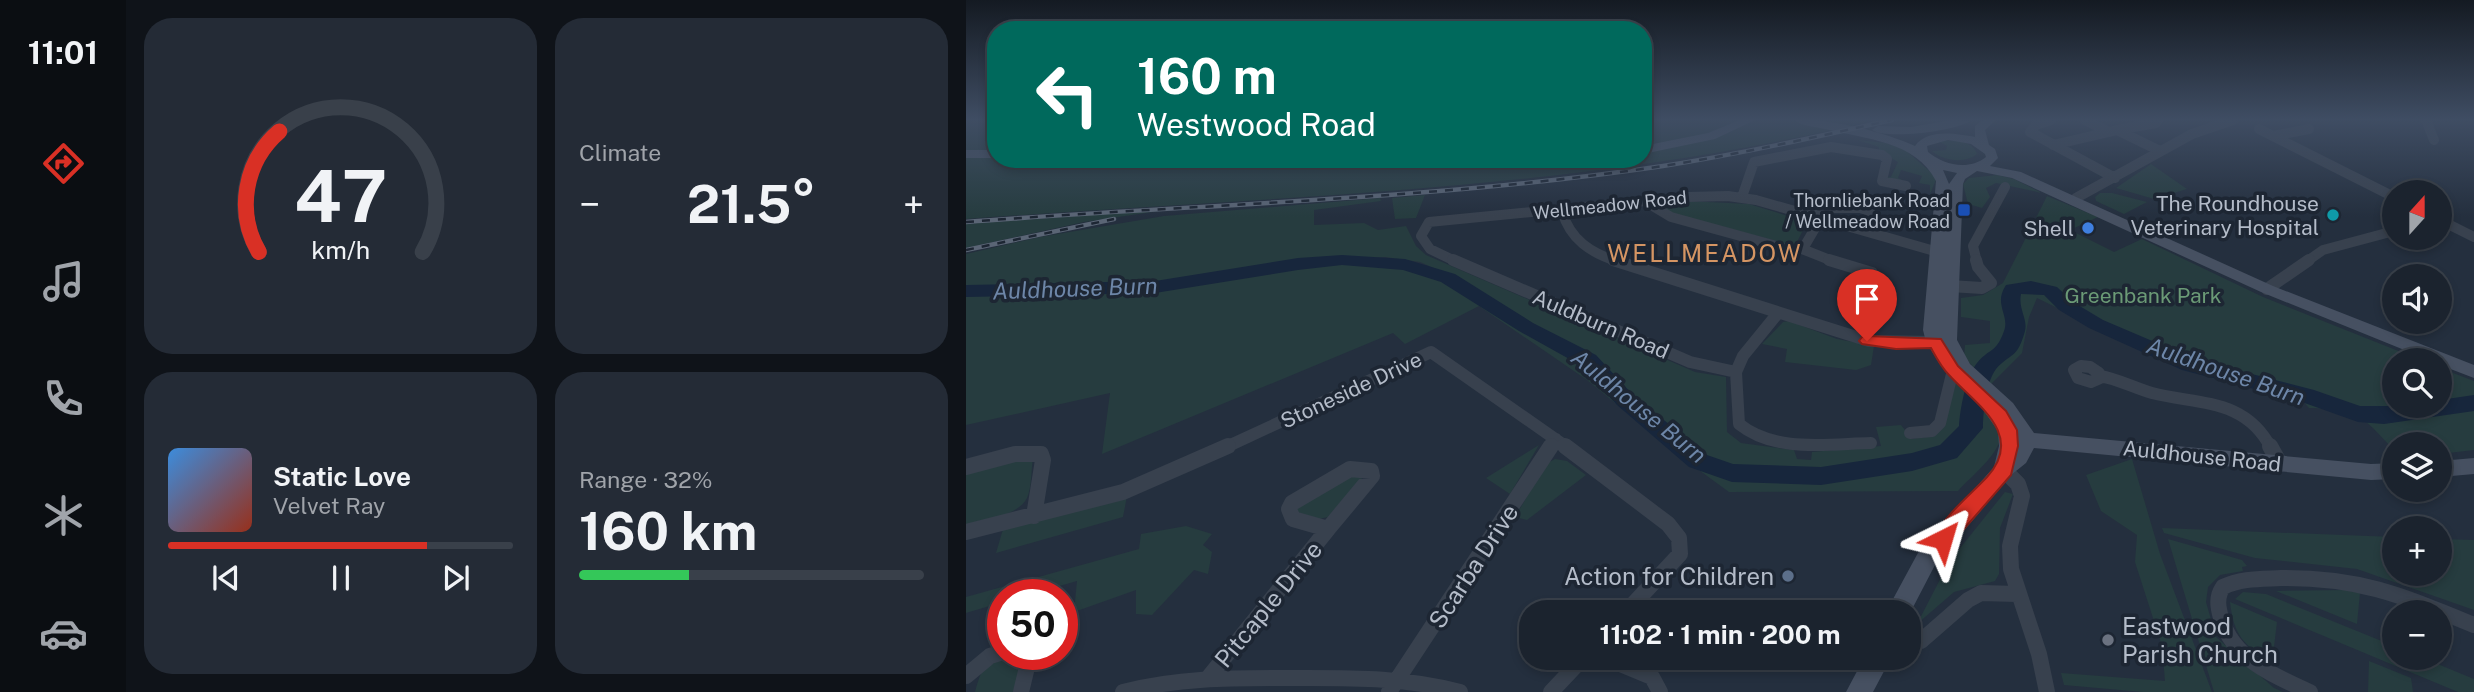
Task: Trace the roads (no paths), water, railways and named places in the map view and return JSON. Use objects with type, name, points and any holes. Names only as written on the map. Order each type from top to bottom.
[{"type":"main road","points":[[1917,152],[1945,166],[1975,167],[2016,175],[2074,199]]},
{"type":"main road","points":[[1904,600],[1927,558],[2004,470],[2022,456],[2017,438],[1991,399],[1953,370],[1932,320],[1956,181],[1992,158],[1989,152]]},
{"type":"main road","points":[[1995,152],[2074,199],[2267,289],[2474,372]]},
{"type":"main road","points":[[966,154],[987,154]]},
{"type":"main road","points":[[1923,155],[1936,168],[1943,181],[1945,254],[1950,286],[1946,333],[1942,342]]},
{"type":"main road","points":[[1942,342],[1959,362],[1970,381]]},
{"type":"main road","name":"Auldhouse Road","points":[[2017,438],[2382,472]]},
{"type":"main road","points":[[2452,468],[2474,466]]},
{"type":"main road","points":[[1858,692],[1871,670]]},
{"type":"street","points":[[1742,197],[1754,162],[1804,152]]},
{"type":"street","points":[[1865,152],[1882,155],[1887,159],[1882,181],[1906,186]]},
{"type":"street","points":[[2067,152],[2115,178]]},
{"type":"street","points":[[2074,199],[2158,152]]},
{"type":"street","points":[[2305,152],[2382,191]]},
{"type":"street","points":[[1950,286],[1982,288],[1991,283],[1978,267],[1973,246],[2005,187]]},
{"type":"street","name":"Wellmeadow Road","points":[[1429,222],[1695,197],[1742,197],[1790,208],[1945,254]]},
{"type":"street","points":[[1646,202],[1671,217],[1790,250],[1802,249],[1872,273]]},
{"type":"street","name":"Wellmeadow Road","points":[[1790,208],[1860,208],[1870,211],[1871,214],[1858,229]]},
{"type":"street","points":[[1562,211],[1570,234],[1591,251],[1869,341],[1942,342]]},
{"type":"street","points":[[1802,249],[1821,218]]},
{"type":"street","name":"Auldburn Road","points":[[1429,222],[1421,236],[1430,249],[1441,255],[1690,362],[1736,373]]},
{"type":"street","points":[[2452,227],[2474,237]]},
{"type":"street","points":[[2267,289],[2323,250],[2382,234]]},
{"type":"street","points":[[1778,313],[1743,356],[1736,373],[1739,424],[1753,436],[1776,443],[1871,443]]},
{"type":"street","name":"Stoneside Drive","points":[[966,533],[1124,492],[1432,352],[1556,439],[1678,534],[1682,545],[1680,554],[1637,600]]},
{"type":"street","points":[[1910,433],[1932,431],[1940,423],[1953,370]]},
{"type":"street","points":[[2100,376],[2126,381],[2154,394],[2193,399],[2236,412],[2262,432],[2280,464]]},
{"type":"street","name":"Scarba Drive","points":[[1394,685],[1556,439]]},
{"type":"street","points":[[966,467],[1023,453],[1041,454],[1043,460],[1034,516]]},
{"type":"street","name":"Pitcaple Drive","points":[[1208,678],[1372,476],[1371,471],[1350,469],[1292,503],[1289,509],[1293,519],[1328,529]]},
{"type":"street","points":[[2004,470],[2018,484],[2022,496],[2010,546],[2011,569],[2017,594],[2039,654],[2047,692]]},
{"type":"street","points":[[2311,692],[2255,665],[2232,644],[2218,604],[2221,588],[2229,582],[2253,579],[2341,580],[2385,591],[2474,625]]},
{"type":"street","points":[[1921,641],[1968,600],[1980,593],[2017,594]]},
{"type":"street","points":[[966,676],[987,659]]},
{"type":"street","points":[[1021,692],[1026,670]]},
{"type":"street","points":[[1551,692],[1572,670]]},
{"type":"street","points":[[1636,670],[1653,677],[1660,692]]},
{"type":"street","points":[[1123,692],[1160,683],[1208,678],[1394,685],[1460,692]]},
{"type":"waterway","name":"Auldhouse Burn","points":[[966,291],[1155,287],[1298,264],[1342,260],[1405,265],[1448,278],[1526,327],[1588,360],[1625,400],[1698,461],[1732,473],[1821,476],[1912,462],[1948,452],[1971,428],[1971,408],[1985,367],[2007,351],[2016,327],[2009,304],[2013,289],[2031,287],[2050,291],[2066,306],[2096,324],[2190,365],[2306,395],[2358,414],[2384,416],[2474,403]]},
{"type":"railway","points":[[1652,167],[1740,152]]},
{"type":"railway","points":[[966,222],[1403,194],[1490,187],[1647,168]]},
{"type":"railway","points":[[966,250],[1114,219]]},
{"type":"place","name":"Thornliebank Road / Wellmeadow Road","points":[[1964,210]]},
{"type":"place","name":"The Roundhouse Veterinary Hospital","points":[[2333,215]]},
{"type":"place","name":"Shell","points":[[2088,228]]},
{"type":"place","name":"Action for Children","points":[[1788,576]]},
{"type":"place","name":"Eastwood Parish Church","points":[[2108,640]]},
{"type":"district","name":"WELLMEADOW","points":[[1705,253]]},
{"type":"park label","name":"Greenbank Park","points":[[2143,295]]}]
